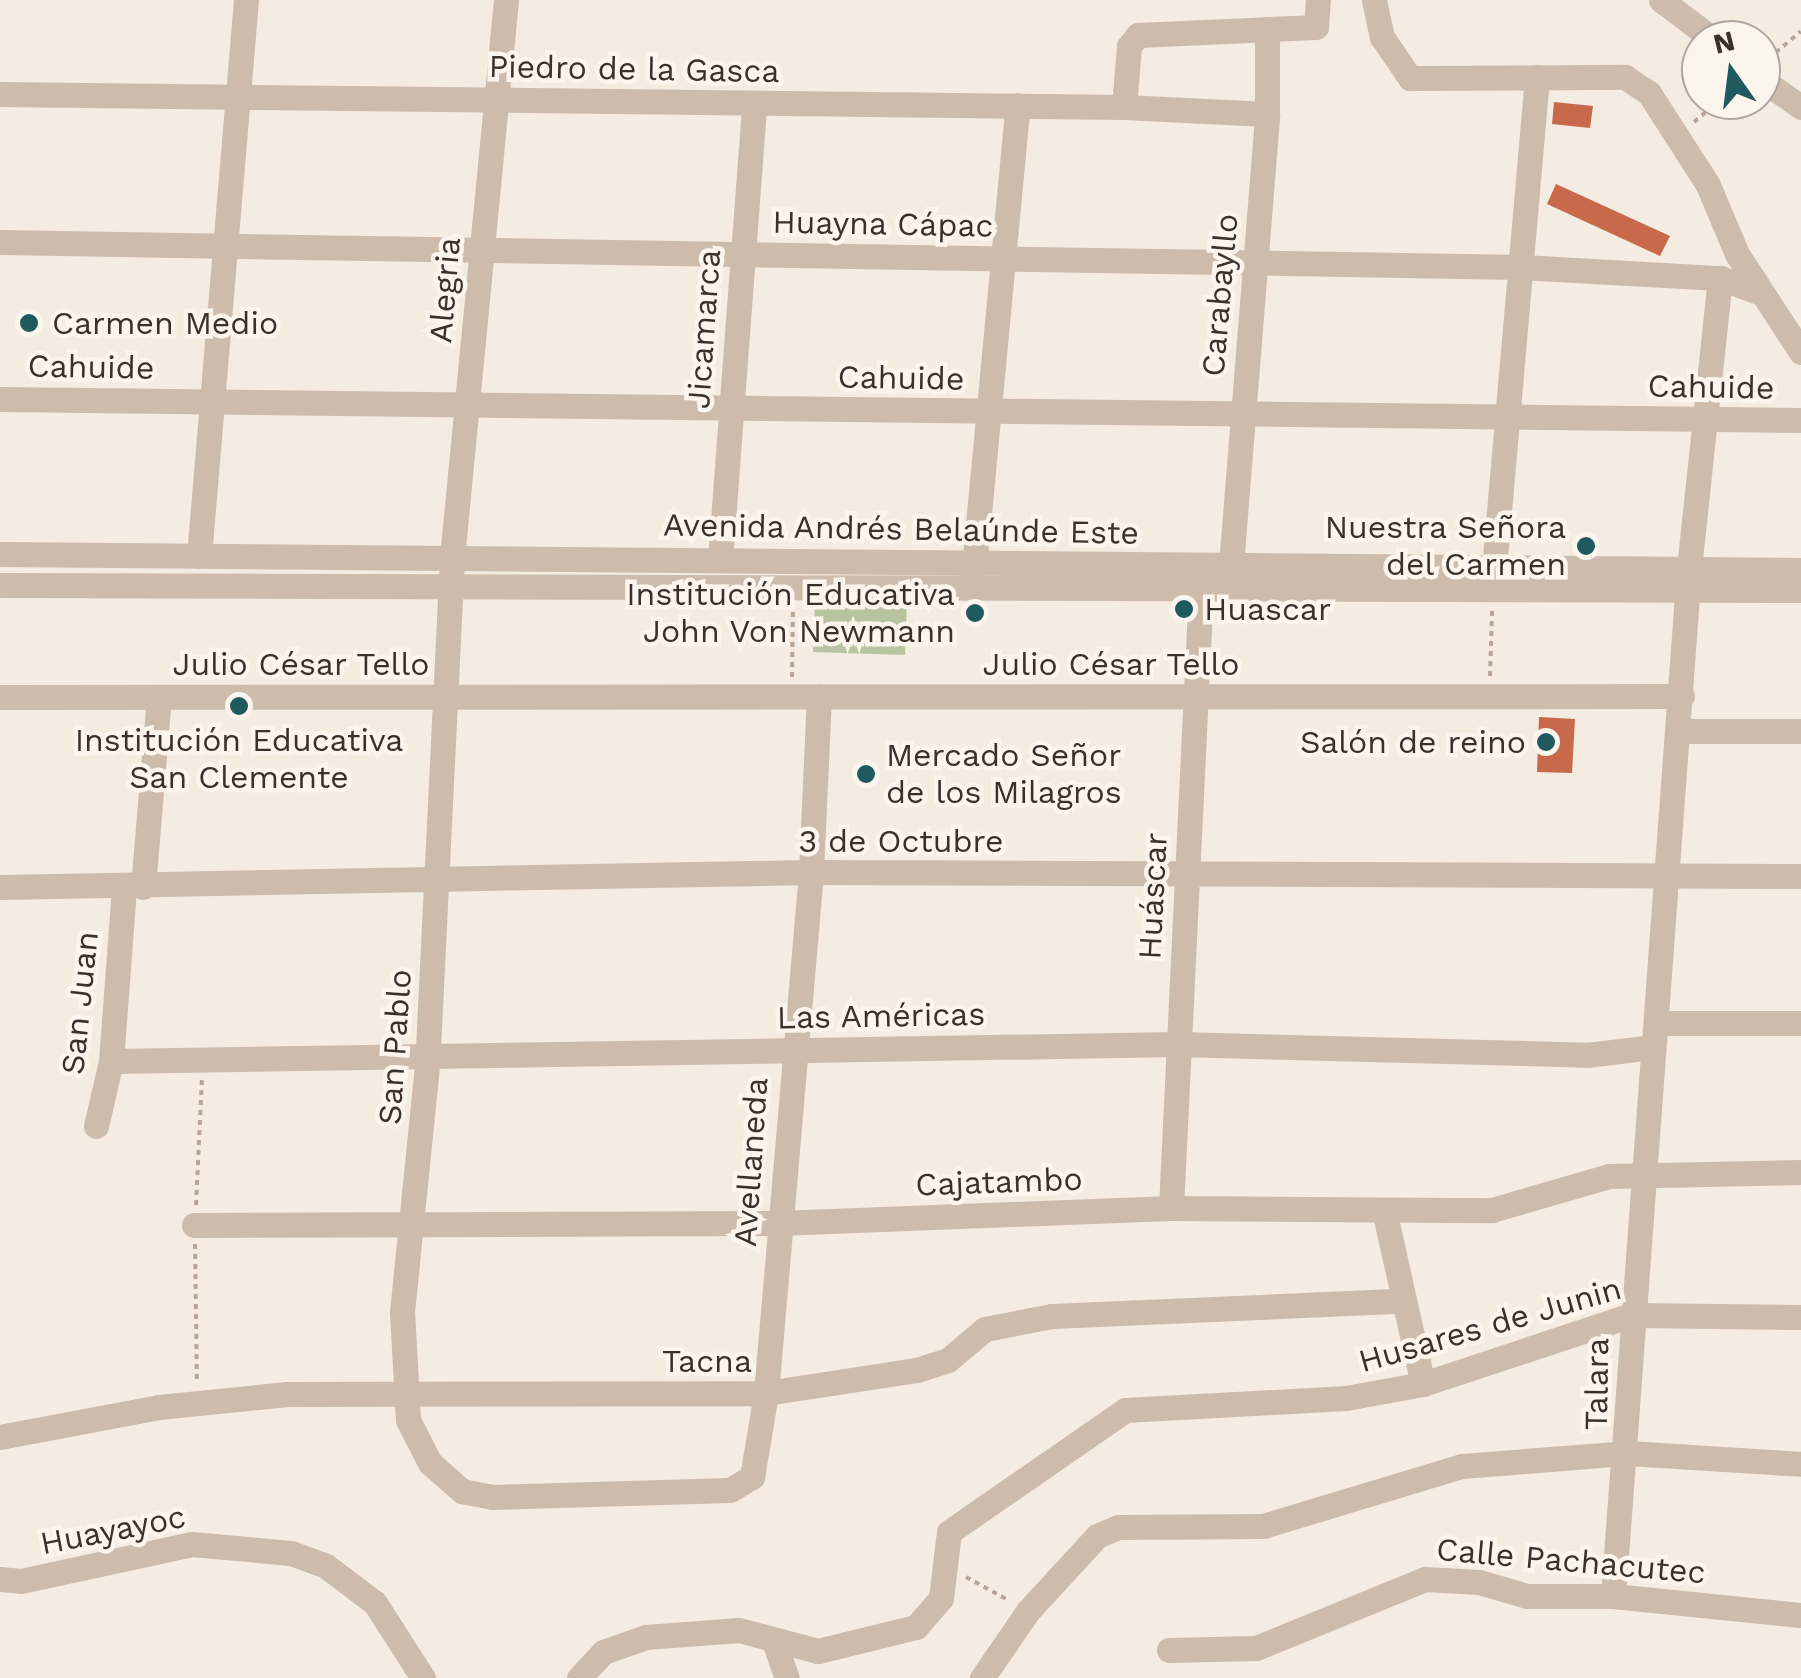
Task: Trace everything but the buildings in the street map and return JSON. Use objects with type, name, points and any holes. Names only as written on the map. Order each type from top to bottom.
[{"type":"street","points":[[200,556],[222,246],[246,0]]},
{"type":"street","name":"Alegria","points":[[451,586],[506,0]]},
{"type":"street","points":[[1124,107],[1129,46],[1138,35],[1316,27],[1318,0]]},
{"type":"street","points":[[1374,0],[1382,37],[1410,78],[1624,78],[1649,93],[1679,135],[1761,293],[1801,352]]},
{"type":"street","points":[[1661,0],[1688,20]]},
{"type":"street","name":"Carabayllo","points":[[1231,565],[1267,114],[1267,29]]},
{"type":"street","points":[[1493,577],[1537,77]]},
{"type":"street","name":"Piedro de la Gasca","points":[[0,94],[1124,107],[1267,114]]},
{"type":"street","name":"Jicamarca","points":[[720,560],[754,102]]},
{"type":"street","points":[[974,575],[1018,106]]},
{"type":"street","name":"Huayna Cápac","points":[[0,242],[1521,267],[1720,278],[1761,293]]},
{"type":"street","name":"Talara","points":[[1613,1596],[1628,1453],[1640,1173],[1655,1035],[1664,875],[1720,278]]},
{"type":"street","name":"Cahuide","points":[[0,398],[1801,420]]},
{"type":"street","name":"Avenida Andrés Belaúnde Este","points":[[0,554],[720,560],[1200,588],[1493,577]]},
{"type":"street","name":"Avenida Andrés Belaúnde Este","points":[[0,585],[794,587],[1231,565],[1493,577],[1689,578],[1801,570]]},
{"type":"street","name":"Avenida Andrés Belaúnde Este","points":[[1689,578],[1801,590]]},
{"type":"street","name":"San Pablo","points":[[451,586],[428,1056],[414,1227],[402,1312],[402,1394],[430,1462],[462,1491]]},
{"type":"street","name":"Huáscar","points":[[1171,1208],[1200,588]]},
{"type":"street","name":"Avellaneda","points":[[462,1491],[492,1497],[730,1490],[752,1477],[766,1393],[792,1050],[811,872],[819,696]]},
{"type":"street","name":"Julio César Tello","points":[[0,697],[1682,696]]},
{"type":"street","name":"San Juan","points":[[96,1126],[111,1061],[159,697]]},
{"type":"street","points":[[1680,731],[1801,732]]},
{"type":"street","name":"3 de Octubre","points":[[0,887],[811,872],[1801,876]]},
{"type":"street","name":"Las Américas","points":[[111,1061],[1178,1044],[1587,1054],[1655,1035],[1801,1023]]},
{"type":"street","name":"Cajatambo","points":[[194,1225],[780,1223],[1171,1208],[1492,1210],[1640,1173],[1801,1172]]},
{"type":"street","points":[[1384,1210],[1400,1301],[1423,1384]]},
{"type":"street","name":"Tacna","points":[[0,1437],[197,1402],[402,1394],[766,1393],[917,1370],[948,1360],[985,1329],[1052,1316],[1400,1301]]},
{"type":"street","name":"Husares de Junin","points":[[946,1567],[948,1532],[1034,1468],[1125,1410],[1346,1398],[1423,1384],[1632,1315],[1801,1317]]},
{"type":"street","points":[[982,1678],[1028,1611],[1097,1536],[1118,1527],[1263,1526],[1462,1466],[1628,1453],[1801,1464]]},
{"type":"street","name":"Huayayoc","points":[[0,1579],[21,1581],[192,1544],[291,1553],[326,1566],[375,1604],[423,1678]]},
{"type":"street","points":[[580,1678],[603,1652],[646,1637],[739,1630],[818,1651],[916,1626],[941,1598],[946,1567]]},
{"type":"street","name":"Calle Pachacutec","points":[[1170,1650],[1256,1648],[1424,1578],[1479,1582],[1527,1596],[1613,1596],[1801,1615]]},
{"type":"street","points":[[774,1641],[787,1678]]},
{"type":"path","points":[[1781,48],[1801,30]]},
{"type":"path","points":[[1679,135],[1697,120]]},
{"type":"path","points":[[1490,696],[1493,577]]},
{"type":"path","points":[[792,696],[794,587]]},
{"type":"path","points":[[197,1402],[194,1225],[202,1100]]},
{"type":"path","points":[[946,1567],[1028,1611]]},
{"type":"green space","points":[[815,598],[907,602],[905,655],[813,652]]},
{"type":"place","name":"Carmen Medio","points":[[29,323]]},
{"type":"place","name":"Nuestra Señora del Carmen","points":[[1586,546]]},
{"type":"place","name":"Huascar","points":[[1184,609]]},
{"type":"place","name":"Institución Educativa John Von Newmann","points":[[975,613]]},
{"type":"place","name":"Institución Educativa San Clemente","points":[[239,706]]},
{"type":"place","name":"Salón de reino","points":[[1546,742]]},
{"type":"place","name":"Mercado Señor de los Milagros","points":[[866,774]]}]
